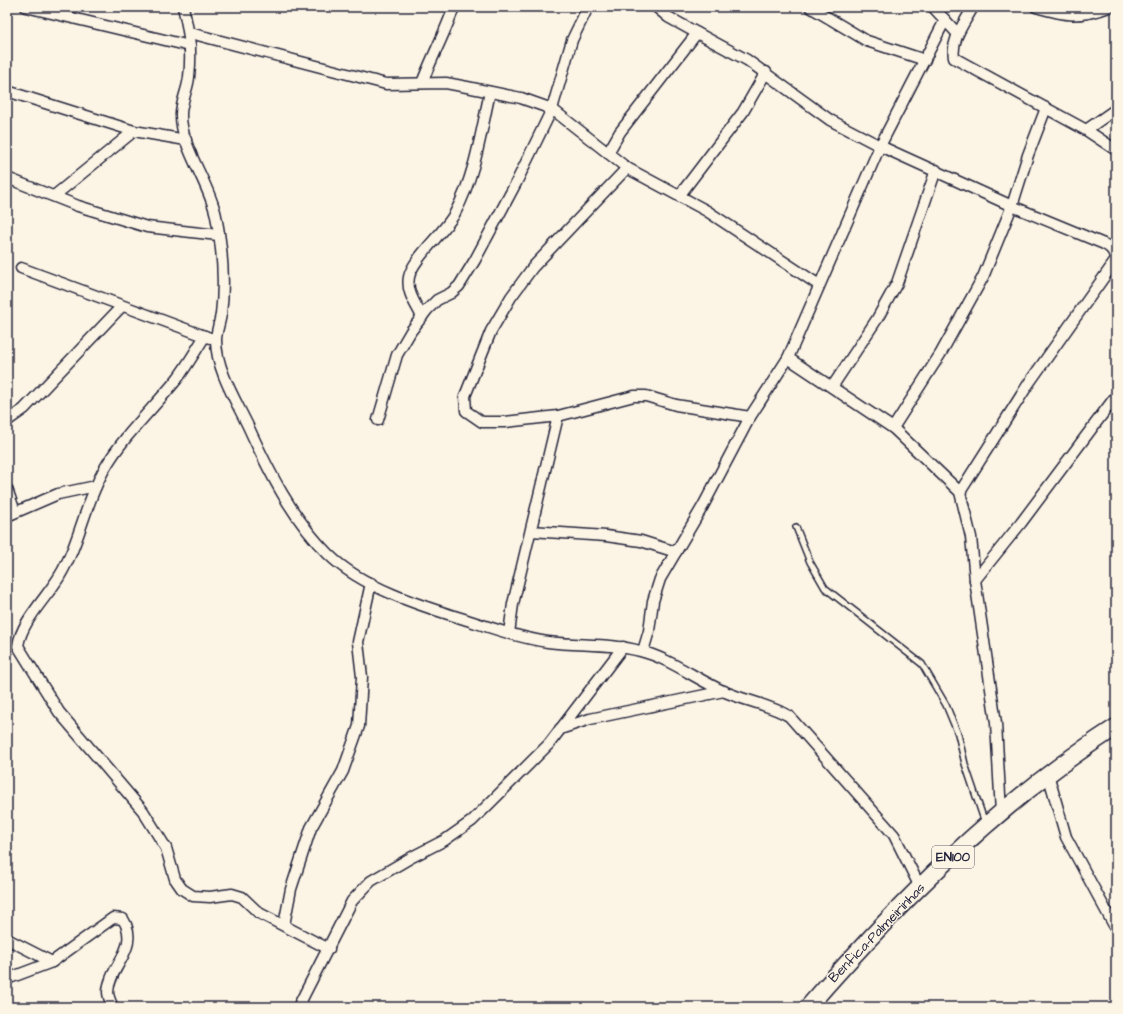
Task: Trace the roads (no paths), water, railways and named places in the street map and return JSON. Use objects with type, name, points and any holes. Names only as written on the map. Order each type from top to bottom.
[{"type":"main road","name":"Benfica-Palmeirinhas","points":[[808,1007],[863,944],[920,887],[985,826],[1048,774],[1116,727]]},
{"type":"street","points":[[26,7],[102,27],[190,46]]},
{"type":"street","points":[[183,7],[190,33],[190,46],[189,78],[181,114],[186,140],[200,170],[216,214],[222,268],[221,312],[216,340],[223,374],[280,492],[305,528],[330,556],[371,583],[394,595],[509,633],[550,642],[643,651],[724,691],[777,709],[789,716],[894,835],[920,887]]},
{"type":"street","points":[[422,83],[431,57],[446,30],[454,7]]},
{"type":"street","points":[[378,420],[397,355],[422,317],[437,300],[451,293],[459,286],[475,260],[516,183],[552,109],[572,40],[588,7]]},
{"type":"street","points":[[656,7],[668,17],[766,72],[830,120],[880,146],[936,170],[1012,206],[1104,244],[1115,253],[1116,260],[1029,383],[960,492]]},
{"type":"street","points":[[810,7],[867,41],[925,60]]},
{"type":"street","points":[[933,7],[957,33]]},
{"type":"street","points":[[973,7],[957,33],[952,48],[954,58],[1086,130],[1116,150]]},
{"type":"street","points":[[1036,7],[1061,14],[1073,15],[1089,14],[1109,7]]},
{"type":"street","points":[[643,651],[649,631],[655,594],[660,579],[703,506],[750,417],[788,358],[880,146],[945,20]]},
{"type":"street","points":[[190,33],[386,84],[446,84],[521,98],[552,109],[627,168],[707,212],[819,285]]},
{"type":"street","points":[[608,153],[624,126],[696,33]]},
{"type":"street","points":[[679,196],[743,112],[766,72]]},
{"type":"street","points":[[7,91],[134,131],[186,140]]},
{"type":"street","points":[[422,317],[408,290],[409,275],[417,262],[455,214],[466,187],[490,92]]},
{"type":"street","points":[[893,428],[941,353],[983,277],[1012,206],[1028,155],[1046,108]]},
{"type":"street","points":[[1086,130],[1116,109]]},
{"type":"street","points":[[54,196],[134,131]]},
{"type":"street","points":[[627,168],[533,267],[511,298],[491,331],[465,396],[466,411],[482,422],[505,422],[558,416],[634,396],[646,396],[676,404],[750,417]]},
{"type":"street","points":[[832,387],[877,319],[897,283],[936,170]]},
{"type":"street","points":[[7,178],[78,206],[147,227],[218,235]]},
{"type":"street","points":[[21,268],[216,340]]},
{"type":"street","points":[[7,421],[24,409],[122,306]]},
{"type":"street","points":[[205,336],[177,379],[139,421],[105,468],[89,502],[71,555],[59,577],[21,634],[18,646],[59,712],[143,811],[166,848],[175,879],[182,889],[193,896],[210,897],[232,894],[242,897],[259,913],[329,949]]},
{"type":"street","points":[[788,358],[893,428],[960,492],[971,537],[975,580],[996,723],[1001,813]]},
{"type":"street","points":[[975,580],[1021,523],[1116,396]]},
{"type":"street","points":[[509,633],[513,604],[558,416]]},
{"type":"street","points":[[7,489],[11,514],[58,494],[96,486]]},
{"type":"street","points":[[531,530],[606,536],[641,541],[676,552]]},
{"type":"street","points":[[284,925],[291,889],[311,828],[343,771],[359,726],[362,677],[358,642],[371,583]]},
{"type":"street","points":[[298,1007],[329,949],[352,901],[371,881],[444,840],[472,821],[549,744],[623,648]]},
{"type":"street","points":[[560,729],[590,719],[724,691]]},
{"type":"street","points":[[1048,774],[1066,837],[1116,929]]},
{"type":"street","points":[[7,979],[52,962],[113,918],[123,919],[128,927],[127,944],[124,957],[110,981],[108,993],[112,1007]]},
{"type":"street","points":[[7,939],[52,962]]},
{"type":"lane","points":[[796,527],[810,562],[825,588],[922,664],[946,705],[958,734],[965,764],[985,826]]}]
